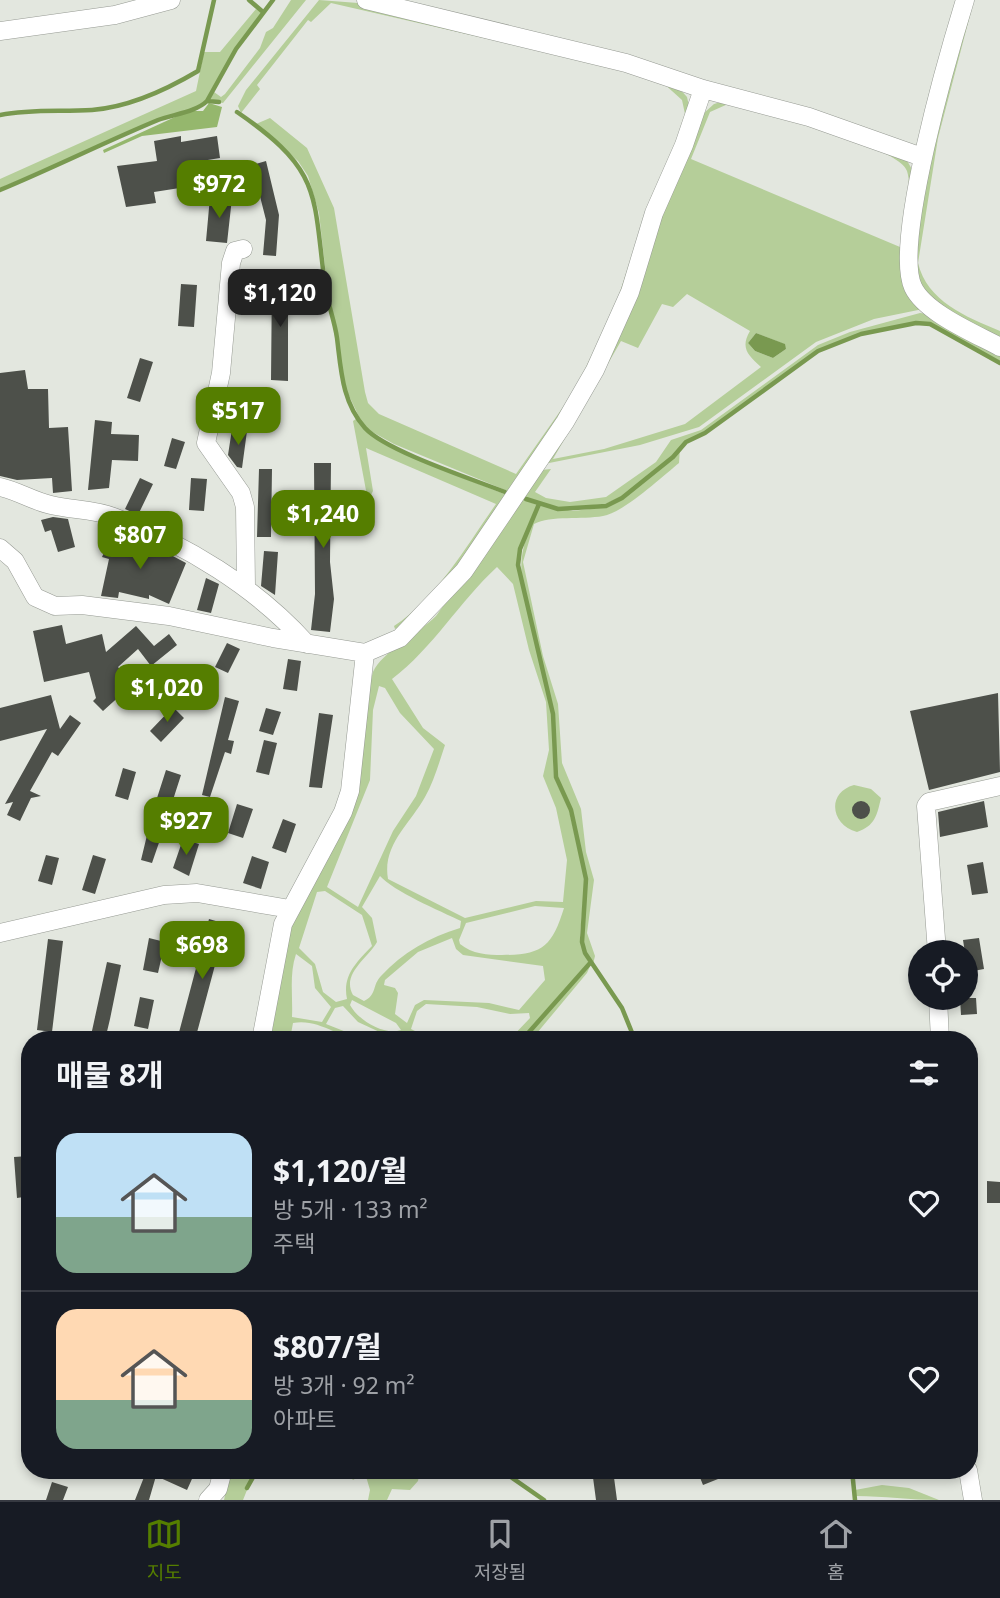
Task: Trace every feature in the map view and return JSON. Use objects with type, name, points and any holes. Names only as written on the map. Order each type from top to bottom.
[{"type":"street","points":[[0,31],[115,15],[171,0]]},
{"type":"street","points":[[366,0],[626,63],[703,89],[809,117],[922,157]]},
{"type":"street","points":[[965,0],[922,157],[909,256],[913,288],[930,307],[1000,347]]},
{"type":"street","points":[[0,548],[15,561],[35,597],[55,606],[82,605],[169,616],[365,653],[400,638],[464,571],[565,422],[616,326],[654,213],[684,145],[703,89]]},
{"type":"street","points":[[243,249],[235,251],[231,263],[221,373],[206,443],[241,493],[245,507],[246,587]]},
{"type":"street","points":[[0,487],[23,492],[49,505],[114,517],[246,587],[307,644]]},
{"type":"street","points":[[263,1031],[279,938],[290,909],[343,812],[350,791],[365,653]]},
{"type":"street","points":[[936,940],[926,806],[929,802],[1000,786]]},
{"type":"street","points":[[0,933],[164,895],[197,893],[290,909]]},
{"type":"street","points":[[939,1010],[940,1031]]},
{"type":"street","points":[[208,1500],[218,1489],[221,1479]]},
{"type":"street","points":[[970,1479],[973,1500]]},
{"type":"shaded area","points":[[291,0],[306,0],[223,103],[209,100],[214,92],[221,97],[225,94],[260,48],[266,32],[273,28]]},
{"type":"shaded area","points":[[319,0],[358,3],[620,65],[678,87],[687,97],[690,110],[627,286],[592,366],[510,492],[394,444],[367,429],[361,421],[343,383],[338,335],[328,293],[319,213],[308,176],[298,161],[256,124],[270,118],[307,148],[334,208],[368,403],[379,414],[516,474],[575,390],[615,307],[652,195],[670,163],[685,114],[682,100],[662,82],[610,67],[331,3],[311,22],[308,20],[257,85],[260,89],[241,113],[238,106],[246,90]]},
{"type":"shaded area","points":[[968,0],[974,0],[938,138],[918,263],[930,288],[939,298],[961,313],[1000,331],[1000,341],[927,298],[912,264],[927,158]]},
{"type":"shaded area","points":[[256,9],[262,13],[235,49],[205,102],[155,120],[0,188],[0,179],[196,91],[204,52],[220,52]]},
{"type":"shaded area","points":[[731,99],[880,143],[905,157],[914,173],[905,271],[916,299],[928,308],[874,319],[816,342],[699,427],[640,445],[544,464],[588,392],[629,310],[669,192],[704,113],[714,104]],"holes":[[[728,104],[748,105],[835,134],[861,143],[899,162],[907,171],[909,179],[900,247],[691,159],[710,112]],[[687,294],[750,331],[746,342],[747,351],[761,367],[685,424],[604,449],[553,459],[621,341],[638,348],[662,304],[673,307]],[[756,333],[784,344],[786,349],[773,358],[755,351],[748,343]]]},
{"type":"shaded area","points":[[209,103],[222,107],[217,127],[142,136],[104,153],[103,150],[188,111],[203,111]]},
{"type":"shaded area","points":[[920,313],[935,315],[1000,353],[1000,361],[930,323],[916,322],[861,333],[817,350],[705,432],[685,441],[673,456],[621,497],[605,504],[558,508],[527,498],[537,504],[519,548],[517,565],[552,714],[554,777],[569,810],[585,880],[580,936],[589,962],[528,1031],[518,1031],[530,1018],[529,1013],[510,1014],[477,1007],[426,1004],[417,1011],[411,1029],[415,1031],[394,1031],[401,1030],[396,1023],[352,1000],[350,1005],[365,1021],[387,1031],[377,1031],[358,1022],[343,1006],[335,1008],[326,1024],[344,1031],[333,1031],[302,1022],[293,1023],[292,1031],[272,1031],[284,939],[324,856],[373,672],[384,657],[436,616],[541,470],[551,469],[535,492],[546,498],[570,502],[606,497],[656,462],[671,440],[701,430],[818,345],[850,332]],"holes":[[[497,567],[513,584],[529,650],[546,702],[549,750],[543,776],[556,808],[567,860],[563,902],[536,901],[465,918],[388,879],[387,867],[393,845],[428,791],[445,745],[423,728],[392,679],[407,667]],[[379,686],[385,688],[400,713],[434,749],[416,796],[393,831],[358,907],[327,887],[370,780],[373,710]],[[380,876],[406,894],[461,921],[460,928],[427,941],[407,953],[381,976],[371,996],[364,1001],[353,995],[350,980],[377,942],[372,918],[362,907]],[[325,891],[362,915],[372,946],[356,963],[349,976],[347,999],[336,1002],[323,992],[315,964],[299,948],[317,892]],[[535,906],[564,908],[555,932],[544,946],[516,955],[475,952],[460,944],[466,923]],[[452,938],[456,949],[463,955],[543,966],[545,980],[519,1010],[489,1003],[424,1000],[415,1005],[407,1023],[395,1014],[398,993],[395,988],[384,985],[385,980],[418,952]],[[296,954],[312,966],[315,988],[331,1007],[322,1022],[292,1017]]]},
{"type":"shaded area","points":[[756,333],[785,344],[786,349],[773,358],[755,351],[748,343]]},
{"type":"shaded area","points":[[356,419],[367,431],[403,452],[507,495],[459,565],[401,626],[395,629],[394,626],[438,586],[496,504],[366,448],[373,491],[368,501],[353,421]]},
{"type":"shaded area","points":[[680,448],[679,463],[621,508],[603,516],[549,520],[534,524],[523,562],[543,656],[558,704],[562,763],[581,809],[586,852],[594,880],[587,933],[595,956],[593,964],[586,953],[582,936],[587,879],[572,810],[557,777],[554,714],[523,584],[521,562],[528,534],[540,505],[573,511],[606,507],[622,499],[674,458]]},
{"type":"shaded area","points":[[854,785],[871,789],[881,798],[874,819],[868,827],[857,832],[842,823],[835,809],[839,795]]},
{"type":"shaded area","points":[[591,964],[587,973],[539,1031],[531,1031]]},
{"type":"shaded area","points":[[228,1479],[251,1479],[243,1500],[224,1500]]},
{"type":"shaded area","points":[[367,1479],[418,1479],[410,1490],[392,1489],[387,1500],[368,1500],[370,1490]]},
{"type":"shaded area","points":[[882,1485],[909,1488],[939,1500],[856,1496],[855,1490]]},
{"type":"building","points":[[181,136],[181,142],[217,136],[220,158],[183,164],[186,187],[154,192],[156,203],[126,207],[117,166],[157,161],[154,141]]},
{"type":"building","points":[[266,161],[279,215],[276,256],[263,255],[266,220],[252,165]]},
{"type":"building","points":[[210,197],[232,198],[227,243],[206,241]]},
{"type":"building","points":[[288,276],[288,381],[271,380],[272,277]]},
{"type":"building","points":[[181,284],[197,285],[194,327],[178,326]]},
{"type":"building","points":[[140,358],[153,362],[140,402],[127,398]]},
{"type":"building","points":[[25,370],[28,389],[48,389],[49,428],[68,427],[72,491],[53,493],[52,478],[17,480],[0,476],[0,373]]},
{"type":"building","points":[[229,388],[240,390],[232,421],[223,419]]},
{"type":"building","points":[[95,420],[112,422],[111,434],[139,435],[138,461],[112,460],[109,488],[88,490]]},
{"type":"building","points":[[232,429],[247,431],[242,468],[237,467],[228,455]]},
{"type":"building","points":[[172,438],[185,442],[176,469],[164,466]]},
{"type":"building","points":[[314,463],[331,463],[330,562],[334,599],[330,632],[311,630],[315,594]]},
{"type":"building","points":[[259,469],[272,469],[271,537],[257,537]]},
{"type":"building","points":[[140,478],[153,484],[138,515],[125,509]]},
{"type":"building","points":[[191,478],[207,479],[204,511],[189,510]]},
{"type":"building","points":[[53,517],[68,519],[75,547],[58,552],[51,530],[45,532],[41,520]]},
{"type":"building","points":[[114,531],[126,534],[123,544],[169,554],[186,563],[169,604],[149,595],[149,599],[119,592],[118,598],[101,596],[109,559],[102,557]]},
{"type":"building","points":[[264,551],[278,552],[275,595],[261,586]]},
{"type":"building","points":[[206,578],[219,584],[211,613],[197,610]]},
{"type":"building","points":[[62,625],[66,644],[102,634],[106,652],[136,626],[154,646],[169,634],[177,645],[151,666],[138,649],[118,667],[133,684],[103,711],[93,701],[96,698],[89,672],[44,682],[33,631]]},
{"type":"building","points":[[227,643],[240,649],[228,673],[215,667]]},
{"type":"building","points":[[288,659],[301,661],[297,691],[283,689]]},
{"type":"building","points":[[998,693],[1000,772],[929,790],[910,711]]},
{"type":"building","points":[[51,695],[60,729],[70,715],[81,723],[58,756],[52,752],[30,791],[41,796],[31,798],[20,821],[7,815],[13,802],[5,804],[47,729],[0,741],[0,708]]},
{"type":"building","points":[[225,697],[239,701],[228,740],[234,741],[231,754],[225,752],[210,797],[202,795]]},
{"type":"building","points":[[173,707],[184,718],[161,742],[150,731]]},
{"type":"building","points":[[266,708],[281,712],[273,735],[259,731]]},
{"type":"building","points":[[319,713],[333,715],[322,788],[309,787]]},
{"type":"building","points":[[264,740],[277,743],[269,775],[256,772]]},
{"type":"building","points":[[123,768],[136,772],[128,800],[115,796]]},
{"type":"building","points":[[166,770],[181,775],[172,803],[157,798]]},
{"type":"building","points":[[861,801],[867,804],[870,810],[867,816],[861,819],[855,816],[852,810],[855,804]]},
{"type":"building","points":[[984,801],[988,827],[940,837],[938,812]]},
{"type":"building","points":[[237,804],[253,809],[243,838],[228,833]]},
{"type":"building","points":[[283,819],[296,824],[286,853],[272,848]]},
{"type":"building","points":[[149,827],[163,831],[152,863],[141,860]]},
{"type":"building","points":[[183,839],[199,844],[189,876],[173,868]]},
{"type":"building","points":[[46,855],[59,858],[52,885],[38,881]]},
{"type":"building","points":[[93,855],[106,859],[95,894],[82,890]]},
{"type":"building","points":[[252,856],[269,862],[261,889],[243,883]]},
{"type":"building","points":[[983,862],[988,893],[972,895],[967,865]]},
{"type":"building","points":[[209,919],[226,924],[197,1031],[179,1031]]},
{"type":"building","points":[[149,938],[165,942],[158,973],[143,970]]},
{"type":"building","points":[[979,938],[984,969],[978,970],[978,940],[963,940]]},
{"type":"building","points":[[48,939],[63,941],[52,1031],[37,1030]]},
{"type":"building","points":[[107,962],[121,965],[107,1031],[92,1031]]},
{"type":"building","points":[[140,997],[154,1000],[148,1029],[134,1026]]},
{"type":"building","points":[[961,1010],[977,1010],[977,1014],[961,1015]]},
{"type":"building","points":[[14,1157],[21,1157],[21,1197],[17,1198]]},
{"type":"building","points":[[987,1181],[1000,1182],[1000,1203],[987,1203]]},
{"type":"building","points":[[143,1479],[155,1479],[149,1500],[135,1500]]},
{"type":"building","points":[[163,1479],[192,1479],[187,1490]]},
{"type":"building","points":[[593,1479],[614,1479],[617,1500],[596,1500]]},
{"type":"building","points":[[701,1479],[718,1479],[703,1485]]},
{"type":"building","points":[[52,1482],[68,1487],[63,1500],[46,1500]]},
{"type":"waterway","points":[[0,115],[106,108],[147,96],[186,78],[198,71],[214,0]]},
{"type":"waterway","points":[[249,0],[263,12]]},
{"type":"waterway","points":[[219,102],[207,101],[236,49],[273,0]]},
{"type":"waterway","points":[[0,190],[158,120],[197,108],[207,101]]},
{"type":"waterway","points":[[237,112],[286,152],[301,170],[310,189],[344,385],[357,418],[365,428],[391,446],[505,492]]},
{"type":"waterway","points":[[526,499],[558,509],[606,506],[622,498],[673,457],[686,442],[705,433],[818,351],[861,334],[916,323],[930,324],[1000,363]]},
{"type":"waterway","points":[[539,504],[520,549],[518,565],[553,714],[556,777],[571,810],[586,879],[582,942],[585,953],[622,1008],[631,1031]]},
{"type":"waterway","points":[[530,1031],[591,962]]},
{"type":"waterway","points":[[247,1488],[252,1479]]},
{"type":"waterway","points":[[514,1479],[544,1500]]},
{"type":"waterway","points":[[853,1479],[855,1500]]}]
